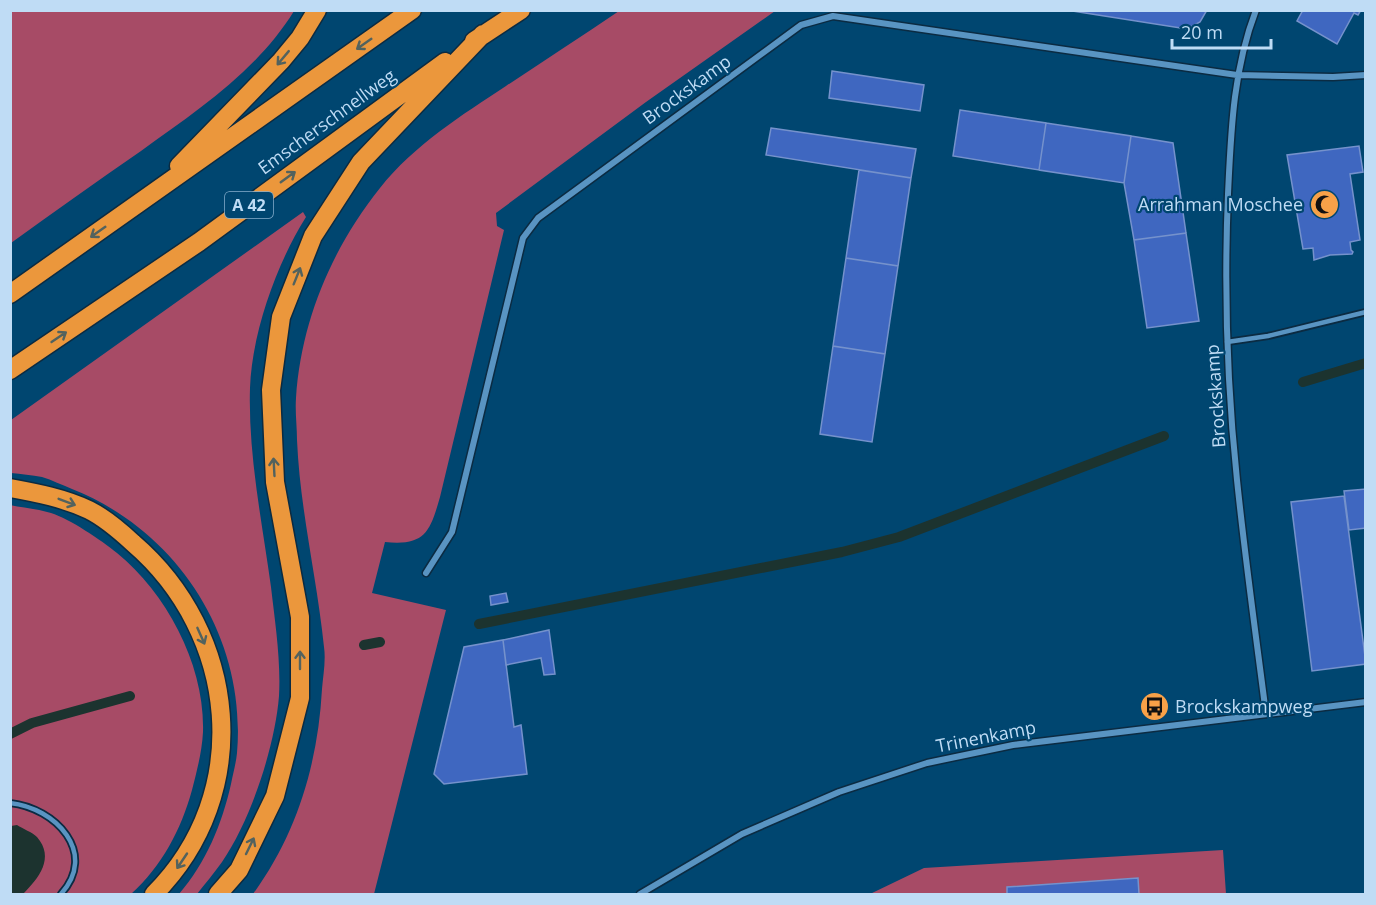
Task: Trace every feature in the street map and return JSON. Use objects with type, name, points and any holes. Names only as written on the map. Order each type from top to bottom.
[{"type":"highway","points":[[147,199],[281,61],[300,38],[317,10]]},
{"type":"highway","points":[[10,294],[412,10]]},
{"type":"highway","name":"Emscherschnellweg","points":[[10,370],[199,242],[483,34],[520,10]]},
{"type":"highway","points":[[218,894],[238,870],[275,796],[300,698],[300,617],[274,470],[271,390],[281,317],[314,236],[361,162],[483,34]]},
{"type":"highway","points":[[10,488],[50,495],[90,511],[121,532],[153,560],[178,590],[212,659],[220,699],[221,737],[218,778],[207,814],[190,849],[170,879],[154,894]]},
{"type":"street","name":"Brockskamp","points":[[1256,10],[1237,75],[1232,122],[1226,254],[1227,342],[1236,478],[1266,714]]},
{"type":"street","name":"Brockskamp","points":[[426,573],[452,532],[523,238],[538,218],[801,25],[833,16],[1237,75]]},
{"type":"street","points":[[1237,75],[1333,77],[1365,75]]},
{"type":"street","name":"Trinenkamp","points":[[640,894],[742,834],[839,792],[927,763],[1013,745],[1365,702]]},
{"type":"lane","points":[[1227,342],[1268,336],[1365,312]]},
{"type":"lane","points":[[10,803],[41,812],[64,828],[76,861],[70,884],[61,894]]},
{"type":"shaded area","points":[[11,10],[294,11],[262,52],[225,88],[184,120],[11,243]]},
{"type":"shaded area","points":[[619,11],[775,11],[646,102],[496,213],[497,226],[504,230],[433,519],[429,528],[417,539],[409,542],[385,542],[372,593],[446,610],[374,894],[253,894],[282,847],[293,822],[310,771],[320,717],[325,652],[302,492],[296,403],[304,341],[322,287],[347,235],[363,211],[393,172],[423,144]]},
{"type":"shaded area","points":[[303,212],[306,217],[285,255],[261,321],[250,388],[253,463],[271,587],[278,655],[277,716],[260,782],[233,845],[197,894],[179,894],[205,856],[218,828],[237,757],[237,710],[230,669],[217,630],[198,594],[173,561],[144,532],[110,508],[72,489],[42,477],[11,473],[11,420]]},
{"type":"shaded area","points":[[10,505],[41,510],[59,516],[85,530],[117,553],[152,589],[167,610],[190,657],[202,707],[203,732],[196,776],[182,819],[169,846],[152,872],[131,894],[11,894]]},
{"type":"shaded area","points":[[17,825],[37,837],[45,853],[45,860],[39,874],[23,894],[11,894],[11,826]]},
{"type":"shaded area","points":[[1223,850],[1226,894],[870,894],[924,868]]},
{"type":"building","points":[[1066,10],[1207,10],[1200,22],[1187,29]]},
{"type":"building","points":[[1303,10],[1361,10],[1358,15],[1354,13],[1337,44],[1297,21]]},
{"type":"building","points":[[832,71],[924,85],[920,111],[829,98]]},
{"type":"building","points":[[960,110],[1046,123],[1039,170],[953,156]]},
{"type":"building","points":[[1046,123],[1131,136],[1124,183],[1039,170]]},
{"type":"building","points":[[771,128],[916,149],[911,178],[766,155]]},
{"type":"building","points":[[1131,136],[1173,143],[1186,233],[1134,240],[1124,183]]},
{"type":"building","points":[[1359,146],[1363,172],[1350,174],[1360,240],[1350,242],[1352,254],[1330,255],[1314,260],[1313,248],[1303,249],[1287,155]]},
{"type":"building","points":[[859,170],[911,178],[898,266],[846,258]]},
{"type":"building","points":[[1186,233],[1199,321],[1147,328],[1134,240]]},
{"type":"building","points":[[846,258],[898,266],[885,354],[833,346]]},
{"type":"building","points":[[833,346],[885,354],[872,442],[820,434]]},
{"type":"building","points":[[1366,489],[1366,528],[1349,530],[1344,491]]},
{"type":"building","points":[[1344,496],[1366,664],[1312,671],[1291,502]]},
{"type":"building","points":[[506,593],[508,602],[491,605],[490,596]]},
{"type":"building","points":[[549,630],[555,674],[544,675],[541,658],[506,665],[503,640]]},
{"type":"building","points":[[503,640],[514,727],[521,725],[527,774],[444,784],[434,774],[464,647]]},
{"type":"building","points":[[1138,878],[1139,894],[1007,894],[1007,887]]},
{"type":"waterway","points":[[1303,382],[1366,363]]},
{"type":"waterway","points":[[479,624],[842,552],[899,537],[1164,436]]},
{"type":"waterway","points":[[364,645],[380,642]]},
{"type":"waterway","points":[[10,734],[32,723],[130,696]]},
{"type":"place","name":"Arrahman Moschee","points":[[1324,205]]},
{"type":"place","name":"Brockskampweg","points":[[1154,707]]}]
